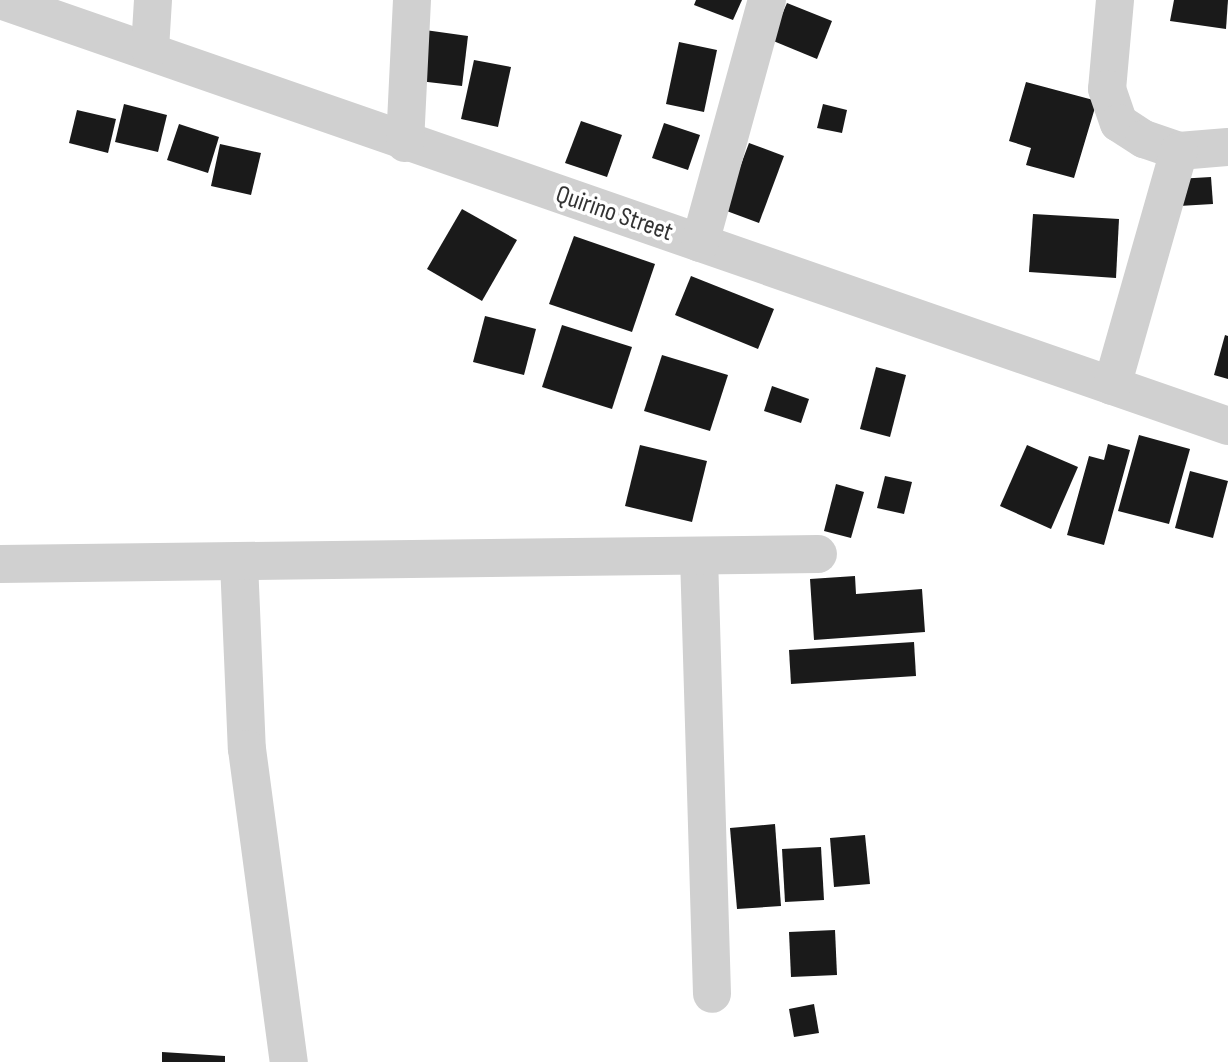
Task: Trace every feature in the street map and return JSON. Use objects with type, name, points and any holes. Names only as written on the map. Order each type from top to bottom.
[{"type":"street","name":"Quirino Street","points":[[0,0],[150,49],[405,143],[1228,426]]},
{"type":"street","points":[[150,49],[153,0]]},
{"type":"street","points":[[405,143],[412,0]]},
{"type":"street","points":[[700,243],[767,0]]},
{"type":"street","points":[[1115,0],[1107,89],[1119,123],[1144,138],[1179,150],[1228,147]]},
{"type":"street","points":[[1112,386],[1179,150]]},
{"type":"street","points":[[0,565],[818,555]]},
{"type":"street","points":[[699,556],[712,994]]},
{"type":"street","points":[[239,562],[247,749],[289,1062]]},
{"type":"building","points":[[696,0],[742,0],[733,20],[694,5]]},
{"type":"building","points":[[1174,0],[1228,0],[1226,29],[1170,21]]},
{"type":"building","points":[[787,3],[832,21],[817,59],[771,40]]},
{"type":"building","points":[[425,30],[468,36],[462,86],[419,81]]},
{"type":"building","points":[[679,42],[717,50],[704,112],[666,104]]},
{"type":"building","points":[[474,60],[511,67],[498,127],[461,119]]},
{"type":"building","points":[[1026,82],[1097,101],[1074,178],[1026,165],[1031,148],[1009,141]]},
{"type":"building","points":[[124,104],[167,115],[158,152],[115,142]]},
{"type":"building","points":[[823,104],[847,110],[842,133],[817,128]]},
{"type":"building","points":[[77,110],[116,119],[108,153],[69,143]]},
{"type":"building","points":[[581,121],[622,135],[607,177],[565,163]]},
{"type":"building","points":[[664,123],[700,135],[688,170],[652,158]]},
{"type":"building","points":[[179,124],[219,137],[208,173],[167,160]]},
{"type":"building","points":[[749,143],[784,156],[759,223],[724,210]]},
{"type":"building","points":[[220,144],[261,153],[251,195],[211,186]]},
{"type":"building","points":[[1211,177],[1213,204],[1179,206],[1177,179]]},
{"type":"building","points":[[462,209],[517,240],[482,301],[427,269]]},
{"type":"building","points":[[1033,214],[1119,219],[1116,278],[1029,272]]},
{"type":"building","points":[[574,236],[655,264],[632,332],[549,304]]},
{"type":"building","points":[[691,276],[774,309],[758,349],[675,315]]},
{"type":"building","points":[[485,316],[536,329],[524,375],[473,362]]},
{"type":"building","points":[[562,325],[632,347],[612,409],[542,387]]},
{"type":"building","points":[[1225,335],[1228,336],[1228,379],[1214,375]]},
{"type":"building","points":[[662,355],[728,375],[710,431],[644,411]]},
{"type":"building","points":[[876,367],[906,375],[890,437],[860,429]]},
{"type":"building","points":[[772,386],[809,399],[801,423],[764,411]]},
{"type":"building","points":[[1139,435],[1190,449],[1169,524],[1118,511]]},
{"type":"building","points":[[1108,444],[1130,450],[1104,545],[1067,535],[1089,456],[1104,460]]},
{"type":"building","points":[[640,445],[707,461],[692,522],[625,506]]},
{"type":"building","points":[[1027,445],[1078,467],[1051,529],[1000,506]]},
{"type":"building","points":[[1190,471],[1228,481],[1213,538],[1175,528]]},
{"type":"building","points":[[885,476],[912,482],[904,514],[877,508]]},
{"type":"building","points":[[836,484],[864,492],[851,538],[824,531]]},
{"type":"building","points":[[855,576],[856,594],[922,589],[925,632],[814,640],[810,579]]},
{"type":"building","points":[[914,642],[916,676],[791,684],[789,650]]},
{"type":"building","points":[[775,824],[781,906],[737,909],[730,828]]},
{"type":"building","points":[[865,835],[870,884],[834,887],[830,838]]},
{"type":"building","points":[[821,847],[824,900],[785,902],[782,849]]},
{"type":"building","points":[[835,930],[837,975],[791,977],[789,932]]},
{"type":"building","points":[[814,1004],[819,1033],[794,1037],[789,1009]]},
{"type":"building","points":[[162,1052],[225,1056],[225,1062],[162,1062]]}]
